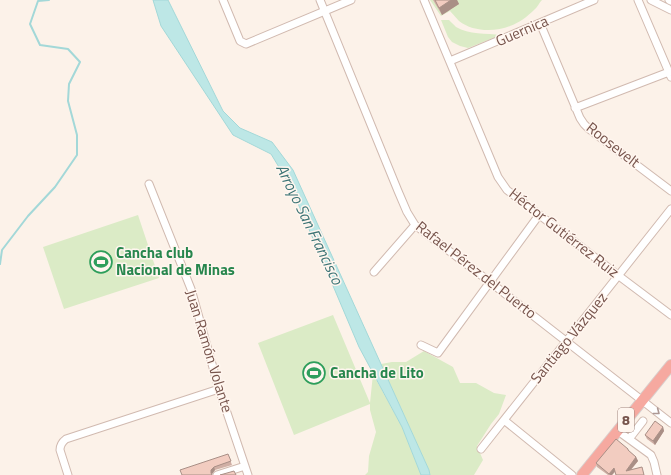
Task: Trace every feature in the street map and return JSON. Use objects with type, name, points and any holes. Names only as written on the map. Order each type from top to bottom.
[{"type":"highway","name":"8","points":[[582,475],[671,365]]},
{"type":"street","points":[[223,0],[240,41],[246,44],[351,0]]},
{"type":"street","name":"Rafael Pérez del Puerto","points":[[320,0],[398,191],[407,212],[415,225],[671,423]]},
{"type":"street","name":"Héctor Gutiérrez Ruiz","points":[[424,0],[498,176],[507,190],[671,315]]},
{"type":"street","name":"Guernica","points":[[450,61],[594,0]]},
{"type":"street","points":[[576,108],[670,74],[638,0]]},
{"type":"street","points":[[650,0],[671,10]]},
{"type":"street","name":"Roosevelt","points":[[540,23],[584,124],[671,191]]},
{"type":"street","name":"Juan Ramón Volante","points":[[149,184],[191,289],[219,389],[248,475]]},
{"type":"street","name":"Santiago Vázquez","points":[[481,449],[671,209]]},
{"type":"street","points":[[421,345],[438,353],[539,215]]},
{"type":"street","points":[[374,272],[415,225]]},
{"type":"street","points":[[68,475],[60,450],[62,441],[219,389]]},
{"type":"street","points":[[504,420],[572,475]]},
{"type":"street","points":[[629,439],[643,421]]},
{"type":"street","points":[[618,431],[651,455],[657,475]]},
{"type":"street","points":[[217,475],[245,466]]},
{"type":"green space","points":[[430,0],[542,0],[526,17],[513,25],[504,28],[484,30],[465,25],[450,11],[441,16]]},
{"type":"green space","points":[[441,20],[449,20],[461,30],[501,35],[468,48],[460,46],[452,42],[448,37]]},
{"type":"green space","name":"Cancha club Nacional de Minas","points":[[138,215],[159,278],[64,309],[43,247]]},
{"type":"green space","name":"Cancha de Lito","points":[[333,315],[370,403],[373,374],[402,427],[421,475],[365,475],[368,472],[369,456],[376,432],[370,410],[370,404],[294,435],[258,343]]},
{"type":"green space","points":[[424,351],[453,367],[460,383],[476,383],[494,393],[506,395],[499,414],[477,446],[483,460],[474,475],[430,475],[381,364],[406,362]]},
{"type":"water","name":"Arroyo San Francisco","points":[[153,0],[168,0],[223,111],[240,128],[272,142],[293,170],[430,475],[421,475],[402,427],[359,347],[291,187],[271,154],[233,135],[161,26]]},
{"type":"building","points":[[435,0],[451,0],[439,8]]},
{"type":"building","points":[[655,421],[663,427],[653,441],[645,435]]},
{"type":"building","points":[[616,439],[636,457],[626,471],[642,467],[644,475],[616,475],[614,468],[609,474],[596,463]]},
{"type":"building","points":[[228,454],[231,461],[214,467],[211,470],[212,475],[182,475],[180,470]]},
{"type":"building","points":[[234,471],[236,475],[220,475]]},
{"type":"waterway","points":[[0,264],[2,250],[28,216],[55,187],[77,155],[77,135],[68,101],[69,84],[80,62],[68,49],[40,45],[30,24],[38,1],[49,0]]},
{"type":"place","name":"Cancha club Nacional de Minas","points":[[101,262]]},
{"type":"place","name":"Cancha de Lito","points":[[314,373]]}]
